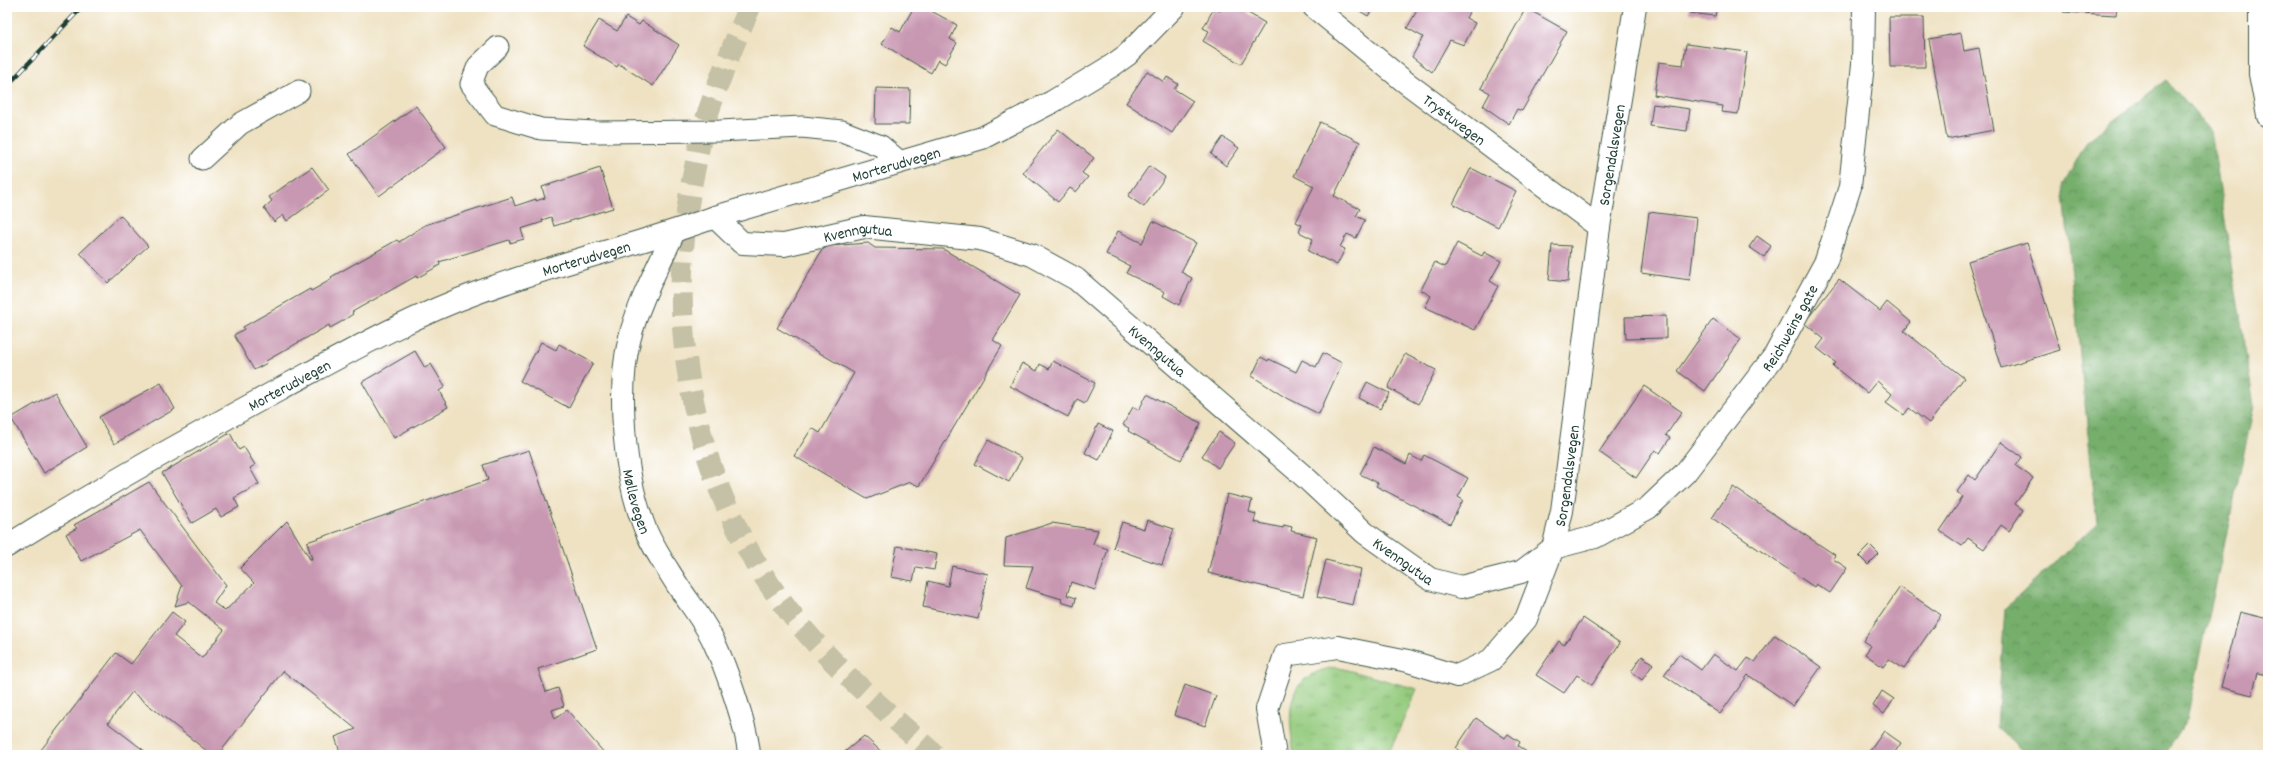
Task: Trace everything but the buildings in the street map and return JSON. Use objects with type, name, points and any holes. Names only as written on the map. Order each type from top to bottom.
[{"type":"street","name":"Morterudvegen","points":[[7,546],[89,495],[377,336],[478,292],[606,250],[674,232],[716,217],[982,138],[1052,102],[1127,55],[1174,7]]},
{"type":"street","name":"Trystuvegen","points":[[1314,7],[1404,81],[1599,227]]},
{"type":"street","name":"Sorgendalsvegen","points":[[1275,755],[1267,709],[1285,655],[1338,647],[1408,661],[1457,676],[1491,660],[1526,619],[1539,589],[1553,548],[1562,512],[1599,227],[1635,7]]},
{"type":"street","name":"Reichweins gate","points":[[1553,548],[1595,537],[1648,508],[1685,473],[1775,355],[1826,261],[1850,187],[1862,64],[1864,7]]},
{"type":"street","points":[[2260,7],[2260,74],[2268,116]]},
{"type":"street","name":"Kvenngutua","points":[[716,217],[742,243],[784,245],[864,227],[980,239],[1032,255],[1076,279],[1296,469],[1365,533],[1430,579],[1461,587],[1521,572],[1553,548]]},
{"type":"street","name":"Møllevegen","points":[[674,232],[647,293],[629,341],[623,396],[627,462],[643,524],[672,576],[713,640],[734,697],[749,745],[749,755]]},
{"type":"lane","points":[[498,47],[478,66],[472,84],[495,115],[541,129],[594,132],[720,132],[802,127],[848,134],[881,146],[900,162]]},
{"type":"lane","points":[[202,159],[240,124],[299,91]]},
{"type":"green space","points":[[2166,80],[2211,131],[2254,406],[2187,719],[2165,755],[2027,755],[1997,727],[2005,609],[2097,523],[2063,186],[2087,141]]},
{"type":"green space","points":[[1336,667],[1417,689],[1388,755],[1294,755],[1291,711],[1293,698],[1298,687],[1306,678],[1319,671]]},
{"type":"tunnel","points":[[750,7],[715,92],[705,122],[695,167],[685,227],[682,287],[685,348],[694,407],[710,465],[733,521],[762,573],[798,623],[830,658],[864,692],[935,755]]},
{"type":"railway","points":[[7,86],[82,7]]}]
